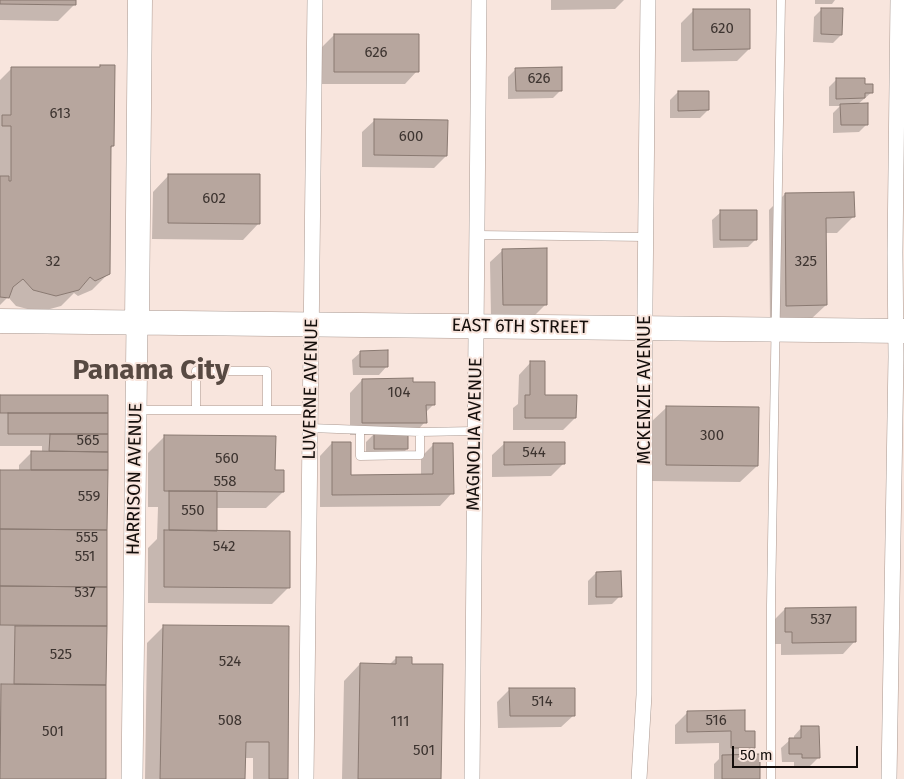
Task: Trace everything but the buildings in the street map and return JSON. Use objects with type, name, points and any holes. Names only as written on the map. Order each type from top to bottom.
[{"type":"main road","name":"HARRISON AVENUE","points":[[136,323],[140,0]]},
{"type":"main road","name":"EAST 6TH STREET","points":[[0,321],[900,330]]},
{"type":"street","name":"LUVERNE AVENUE","points":[[306,779],[315,0]]},
{"type":"street","name":"MAGNOLIA AVENUE","points":[[472,779],[479,0]]},
{"type":"street","name":"MCKENZIE AVENUE","points":[[639,779],[644,696],[648,0]]},
{"type":"street","points":[[889,779],[900,330],[898,0]]},
{"type":"street","name":"HARRISON AVENUE","points":[[132,779],[136,323]]},
{"type":"lane","points":[[771,779],[771,605],[781,0]]},
{"type":"lane","points":[[477,235],[646,237]]},
{"type":"lane","points":[[196,410],[196,371],[267,371],[266,410]]},
{"type":"lane","points":[[136,410],[310,410]]},
{"type":"lane","points":[[310,428],[420,432],[476,431]]},
{"type":"lane","points":[[360,430],[360,456],[420,455],[420,432]]},
{"type":"district","name":"Panama City","points":[[151,371]]}]
